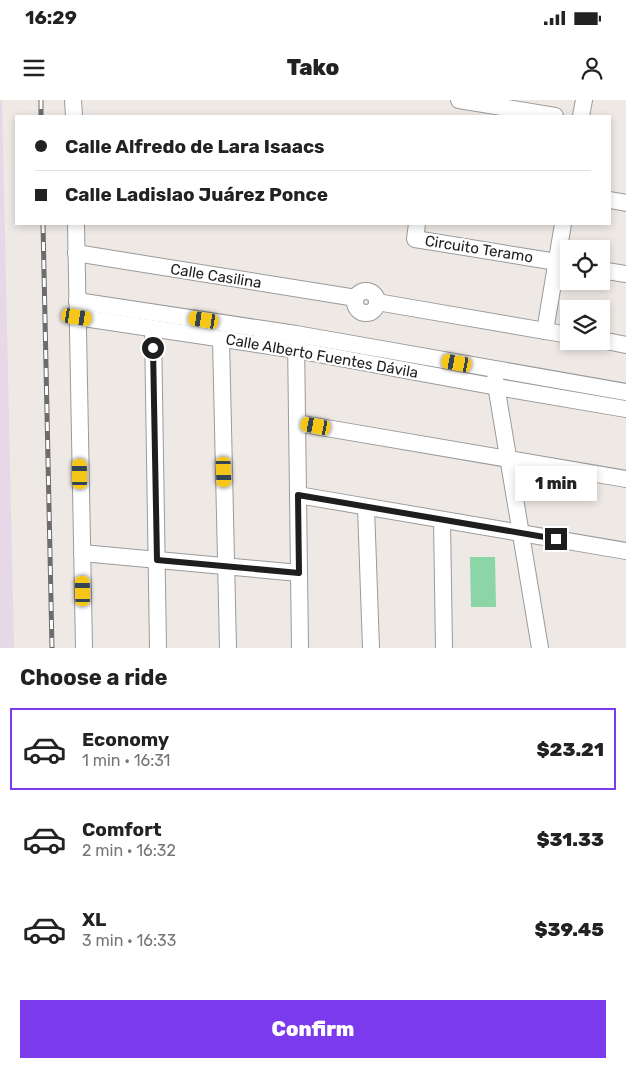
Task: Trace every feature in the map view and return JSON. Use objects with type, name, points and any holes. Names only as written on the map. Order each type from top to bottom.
[{"type":"street","points":[[73,100],[74,115]]},
{"type":"street","points":[[459,100],[549,115]]},
{"type":"street","points":[[581,115],[584,100]]},
{"type":"street","points":[[611,200],[626,203]]},
{"type":"street","points":[[76,225],[84,648]]},
{"type":"street","name":"Circuito Teramo","points":[[417,225],[415,239],[560,263]]},
{"type":"street","points":[[563,225],[563,240]]},
{"type":"street","name":"Calle Casilina","points":[[76,253],[356,298],[360,292],[368,291],[374,294],[377,302],[545,331]]},
{"type":"street","points":[[610,271],[626,274]]},
{"type":"street","points":[[560,274],[545,331],[560,334]]},
{"type":"street","name":"Calle Alberto Fuentes Dávila","points":[[77,309],[153,329],[221,339],[296,342],[497,387],[626,409]]},
{"type":"street","name":"Calle Alberto Fuentes Dávila","points":[[77,309],[493,369],[626,392]]},
{"type":"street","points":[[153,329],[158,648]]},
{"type":"street","points":[[221,339],[228,648]]},
{"type":"street","points":[[296,342],[300,648]]},
{"type":"street","points":[[610,342],[626,345]]},
{"type":"street","points":[[493,369],[540,648]]},
{"type":"street","points":[[297,423],[626,479]]},
{"type":"street","points":[[298,495],[626,551]]},
{"type":"street","points":[[366,507],[371,648]]},
{"type":"street","points":[[442,520],[444,648]]},
{"type":"street","points":[[82,553],[299,573]]},
{"type":"shaded area","points":[[0,100],[2,100],[14,648],[0,648]]},
{"type":"green space","points":[[470,557],[495,557],[496,607],[471,607]]},
{"type":"railway","points":[[41,100],[41,115]]},
{"type":"railway","points":[[43,225],[52,648]]},
{"type":"route","points":[[153,348],[157,560],[299,573],[298,495],[556,539]]}]
